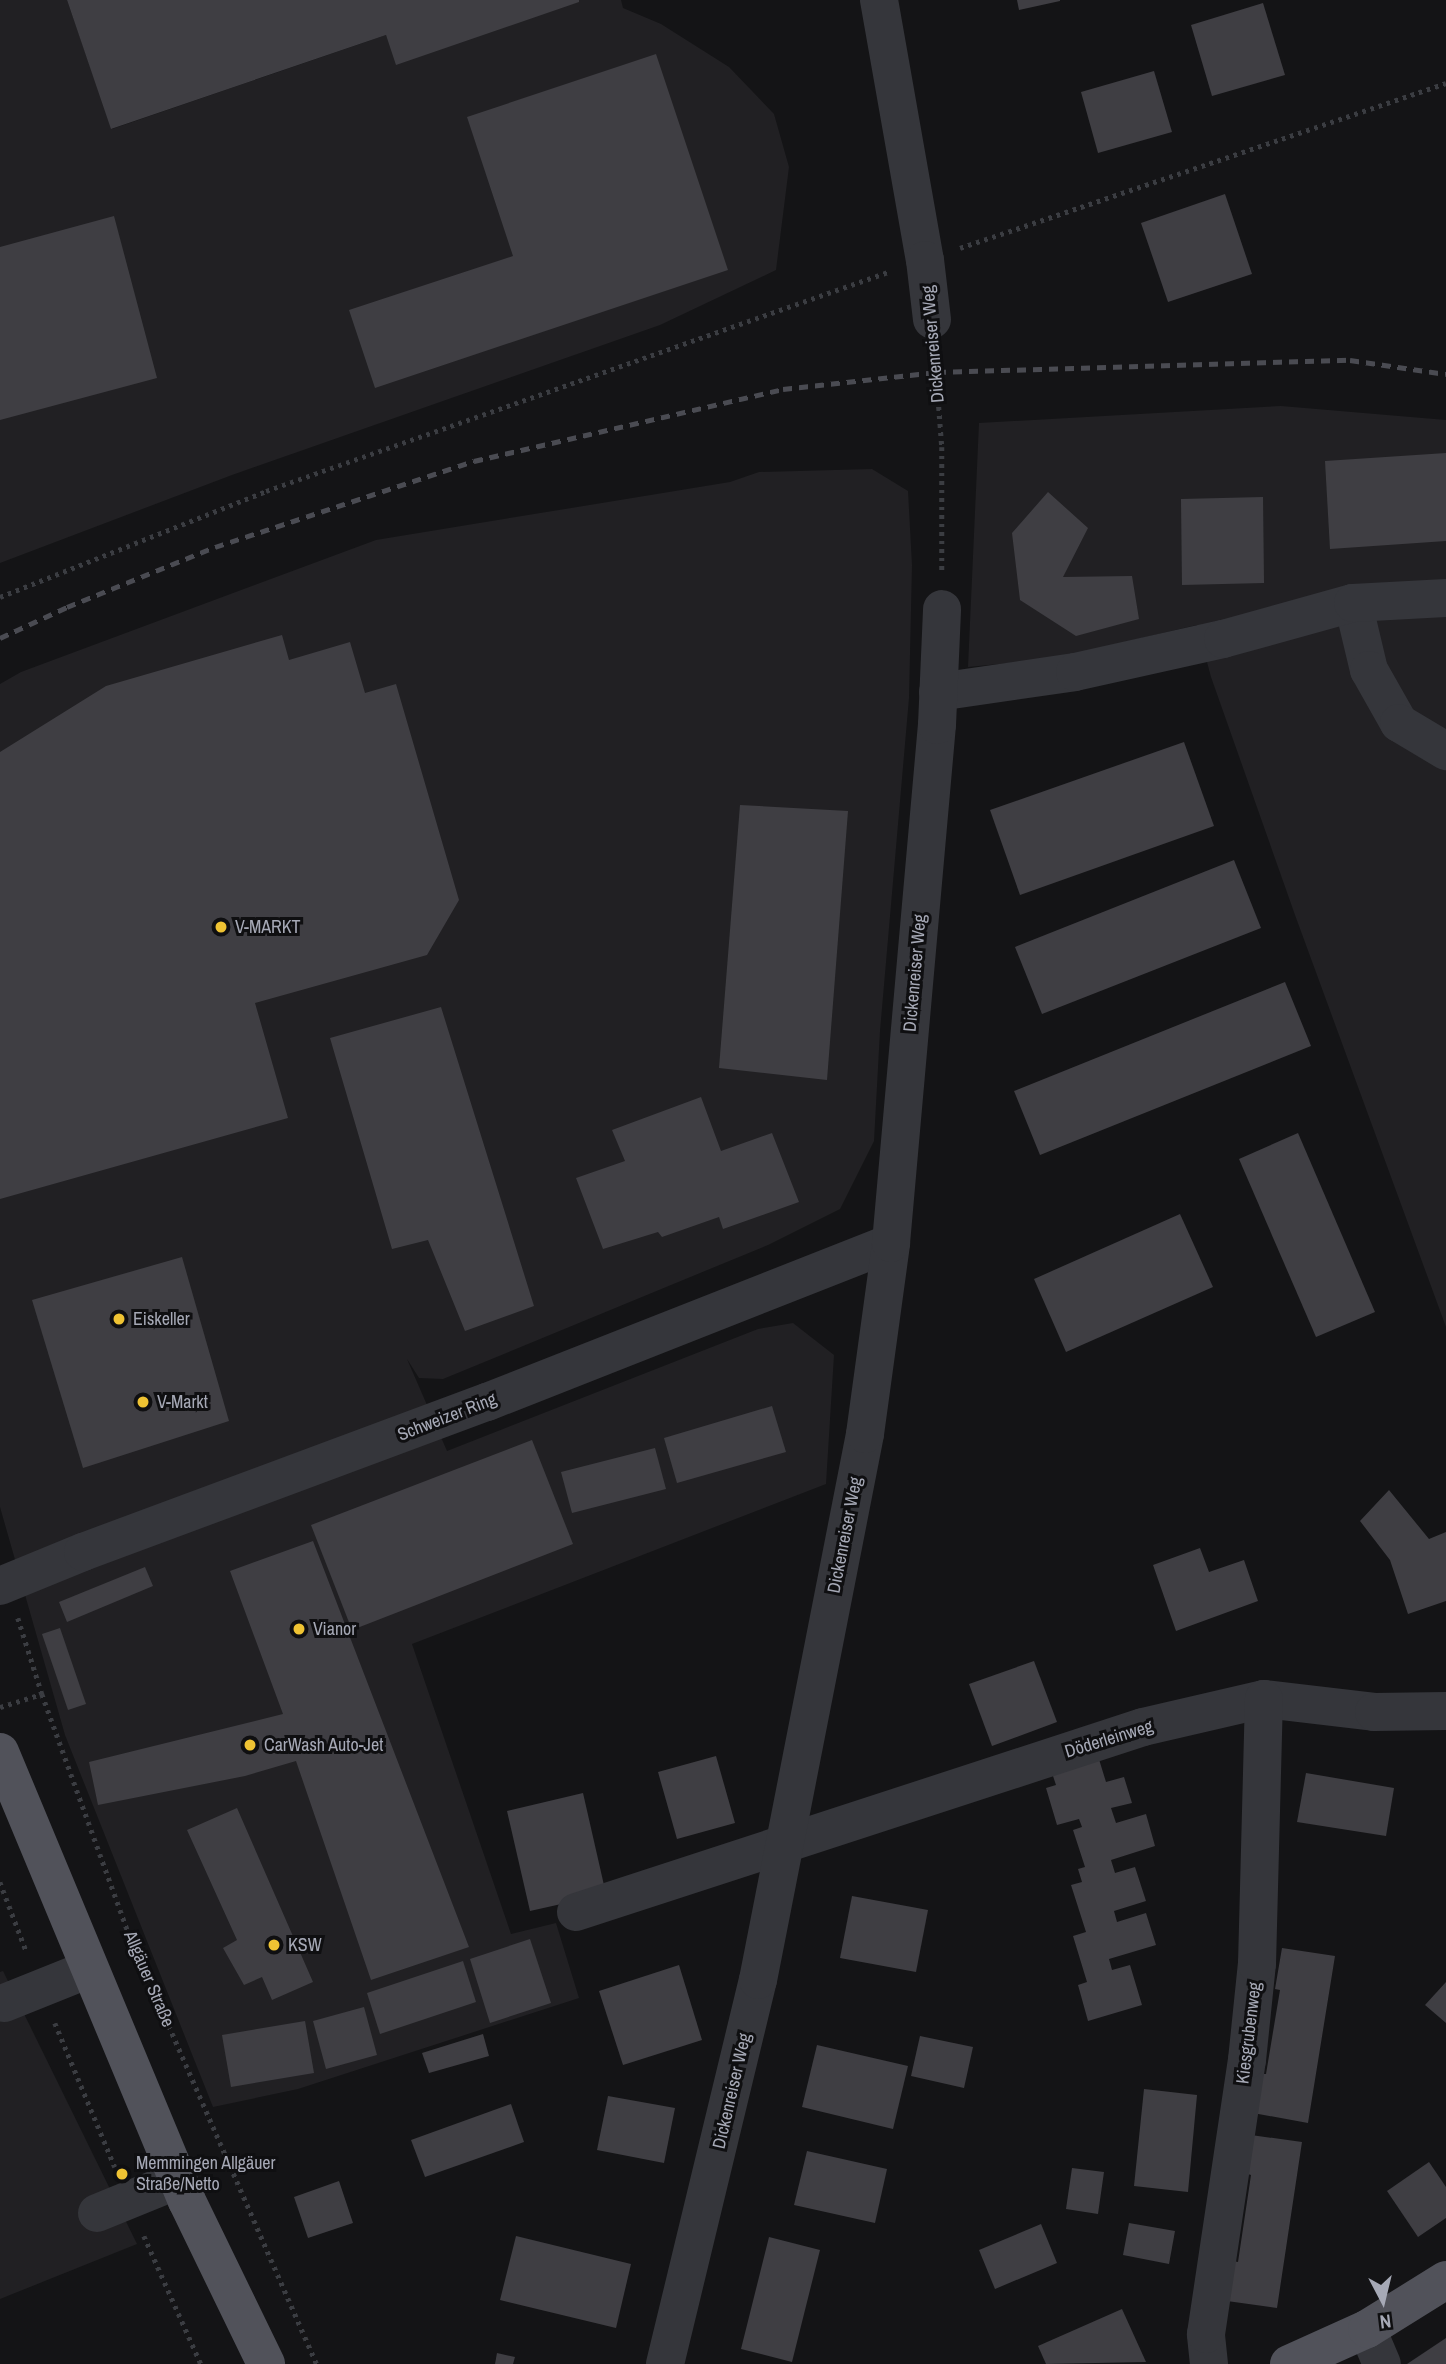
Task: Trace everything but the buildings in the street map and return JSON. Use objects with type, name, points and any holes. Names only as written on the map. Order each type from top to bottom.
[{"type":"main road","points":[[0,1752],[178,2179],[266,2364]]},
{"type":"main road","points":[[1289,2364],[1367,2329],[1446,2280]]},
{"type":"street","name":"Dickenreiser Weg","points":[[879,0],[925,260],[932,320]]},
{"type":"street","points":[[938,692],[1075,672],[1223,639],[1353,603],[1446,598]]},
{"type":"street","points":[[1353,603],[1369,670],[1399,723],[1446,751]]},
{"type":"street","name":"Dickenreiser Weg","points":[[665,2364],[758,1980],[864,1434],[891,1243],[938,692],[942,609]]},
{"type":"street","name":"Schweizer Ring","points":[[4,1585],[83,1552],[488,1402],[891,1243]]},
{"type":"street","name":"Döderleinweg","points":[[576,1912],[1143,1727],[1264,1699],[1374,1712],[1446,1711]]},
{"type":"street","name":"Kiesgrubenweg","points":[[1209,2364],[1206,2334],[1247,2060],[1257,1964],[1264,1699]]},
{"type":"street","points":[[4,2003],[89,1969]]},
{"type":"street","points":[[113,2206],[178,2179]]},
{"type":"street","points":[[1367,2329],[1382,2364]]},
{"type":"path","points":[[0,597],[266,491],[925,260],[1446,83]]},
{"type":"path","name":"Dickenreiser Weg","points":[[932,320],[942,447],[942,609]]},
{"type":"path","name":"Allgäuer Straße","points":[[4,1585],[128,1932],[317,2364]]},
{"type":"path","points":[[0,1707],[42,1694]]},
{"type":"path","points":[[0,1882],[41,1988],[113,2206],[201,2364]]},
{"type":"shaded area","points":[[0,0],[67,0],[112,129],[386,35],[397,64],[579,0],[621,0],[623,8],[661,24],[729,67],[774,114],[789,167],[776,270],[660,325],[232,475],[0,563]]},
{"type":"shaded area","points":[[1281,406],[1446,420],[1446,1327],[1295,915],[1211,677],[1197,625],[1052,659],[968,667],[979,423]]},
{"type":"shaded area","points":[[872,469],[908,491],[912,565],[909,698],[880,1031],[874,1141],[840,1209],[768,1245],[443,1379],[419,1378],[407,1359],[447,1451],[758,1329],[793,1323],[834,1355],[826,1484],[412,1644],[511,1934],[556,1923],[579,1998],[298,2089],[213,2107],[65,1735],[0,1507],[0,684],[21,672],[376,540],[730,482],[759,472]]},
{"type":"shaded area","points":[[3,1971],[137,2244],[0,2299],[0,1972]]},
{"type":"railway","points":[[0,638],[67,607],[215,547],[474,461],[783,389],[937,372],[1350,360],[1446,374]]},
{"type":"place","name":"V-MARKT","points":[[221,927]]},
{"type":"place","name":"Eiskeller","points":[[119,1319]]},
{"type":"place","name":"V-Markt","points":[[143,1402]]},
{"type":"place","name":"Vianor","points":[[299,1629]]},
{"type":"place","name":"CarWash Auto-Jet","points":[[250,1745]]},
{"type":"place","name":"KSW","points":[[274,1945]]},
{"type":"place","name":"Memmingen Allgäuer Straße/Netto","points":[[122,2174]]}]
